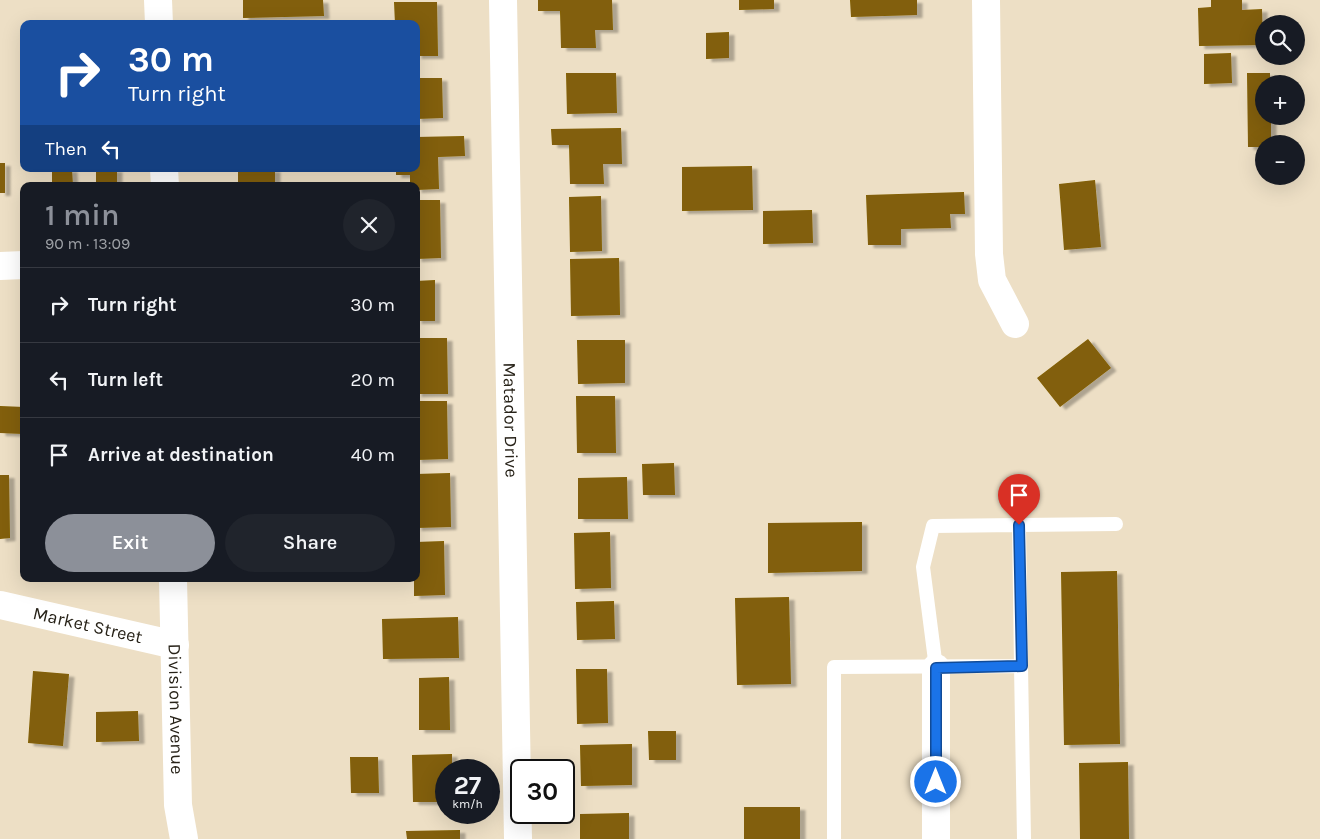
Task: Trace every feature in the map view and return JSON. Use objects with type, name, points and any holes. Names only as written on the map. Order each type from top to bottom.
[{"type":"street","points":[[158,0],[159,20]]},
{"type":"street","name":"Matador Drive","points":[[503,0],[518,839]]},
{"type":"street","points":[[986,0],[989,254],[992,280],[1015,324]]},
{"type":"street","points":[[0,266],[20,265]]},
{"type":"street","name":"Division Avenue","points":[[173,582],[178,805],[184,839]]},
{"type":"street","name":"Market Street","points":[[0,604],[175,645]]},
{"type":"street","points":[[936,668],[936,839]]},
{"type":"lane","points":[[936,668],[923,567],[933,526],[1116,524]]},
{"type":"lane","points":[[1019,525],[1024,839]]},
{"type":"lane","points":[[834,839],[834,667],[936,668],[1022,666]]},
{"type":"building","points":[[243,0],[323,0],[324,16],[243,18]]},
{"type":"building","points":[[538,0],[612,0],[613,30],[595,30],[596,48],[561,48],[560,11],[538,11]]},
{"type":"building","points":[[739,0],[774,0],[774,9],[739,10]]},
{"type":"building","points":[[850,0],[917,0],[917,15],[851,17]]},
{"type":"building","points":[[1211,0],[1242,0],[1242,10],[1262,9],[1262,15],[1255,15],[1255,45],[1199,46],[1198,8],[1211,7]]},
{"type":"building","points":[[394,2],[437,2],[438,56],[420,56],[420,20],[395,20]]},
{"type":"building","points":[[729,32],[729,58],[706,59],[706,33]]},
{"type":"building","points":[[1231,53],[1232,83],[1204,84],[1204,54]]},
{"type":"building","points":[[566,73],[616,73],[617,113],[567,114]]},
{"type":"building","points":[[1247,73],[1270,73],[1270,75],[1255,75],[1255,125],[1271,125],[1271,135],[1255,135],[1255,147],[1248,147]]},
{"type":"building","points":[[420,78],[442,78],[443,118],[420,119]]},
{"type":"building","points":[[621,128],[622,164],[603,164],[604,184],[570,184],[569,145],[552,145],[551,129]]},
{"type":"building","points":[[464,136],[465,156],[438,157],[439,189],[420,190],[420,182],[410,182],[410,175],[396,175],[396,172],[420,172],[420,137]]},
{"type":"building","points":[[0,163],[5,163],[5,193],[0,193]]},
{"type":"building","points":[[752,166],[753,210],[682,211],[682,167]]},
{"type":"building","points":[[52,172],[72,172],[73,182],[52,182]]},
{"type":"building","points":[[96,172],[117,172],[117,182],[96,182]]},
{"type":"building","points":[[238,172],[275,172],[275,182],[238,182]]},
{"type":"building","points":[[1095,180],[1101,247],[1064,250],[1059,184]]},
{"type":"building","points":[[964,192],[965,214],[950,214],[951,228],[901,229],[901,245],[868,245],[866,195]]},
{"type":"building","points":[[601,196],[602,251],[570,252],[569,197]]},
{"type":"building","points":[[420,200],[440,200],[441,258],[420,259]]},
{"type":"building","points":[[812,210],[813,243],[763,244],[763,211]]},
{"type":"building","points":[[619,258],[620,315],[571,316],[570,259]]},
{"type":"building","points":[[435,280],[435,321],[420,321],[420,281]]},
{"type":"building","points":[[420,338],[447,338],[448,394],[420,394]]},
{"type":"building","points":[[1088,339],[1111,368],[1060,407],[1037,378]]},
{"type":"building","points":[[577,340],[625,340],[625,383],[578,384]]},
{"type":"building","points":[[576,396],[615,396],[616,453],[577,453]]},
{"type":"building","points":[[420,401],[447,401],[448,459],[420,460]]},
{"type":"building","points":[[0,406],[20,407],[20,434],[0,433]]},
{"type":"building","points":[[674,463],[675,495],[643,495],[642,464]]},
{"type":"building","points":[[450,473],[451,527],[420,528],[420,474]]},
{"type":"building","points":[[0,475],[9,475],[10,538],[0,539]]},
{"type":"building","points":[[627,477],[628,519],[578,519],[578,478]]},
{"type":"building","points":[[862,522],[862,571],[768,573],[768,523]]},
{"type":"building","points":[[610,532],[611,588],[575,589],[574,533]]},
{"type":"building","points":[[444,541],[445,595],[414,596],[414,582],[420,582],[420,542]]},
{"type":"building","points":[[1117,571],[1120,744],[1064,745],[1061,572]]},
{"type":"building","points":[[789,597],[791,684],[737,685],[735,598]]},
{"type":"building","points":[[614,601],[615,639],[577,640],[576,602]]},
{"type":"building","points":[[458,617],[459,658],[383,659],[382,619]]},
{"type":"building","points":[[576,669],[607,669],[608,723],[577,724]]},
{"type":"building","points":[[33,671],[69,674],[63,746],[28,743]]},
{"type":"building","points":[[449,677],[450,730],[419,730],[419,678]]},
{"type":"building","points":[[138,711],[139,741],[96,742],[96,712]]},
{"type":"building","points":[[648,731],[676,731],[676,760],[649,760]]},
{"type":"building","points":[[632,744],[632,785],[581,786],[580,745]]},
{"type":"building","points":[[452,754],[452,759],[435,759],[435,802],[413,802],[412,755]]},
{"type":"building","points":[[350,757],[378,757],[379,793],[351,793]]},
{"type":"building","points":[[1128,762],[1129,839],[1080,839],[1079,763]]},
{"type":"building","points":[[744,807],[800,807],[800,839],[744,839]]},
{"type":"building","points":[[629,813],[629,839],[580,839],[580,814]]},
{"type":"building","points":[[460,830],[460,839],[407,839],[406,831]]},
{"type":"route","points":[[936,782],[936,668],[1022,666],[1019,525]]}]
